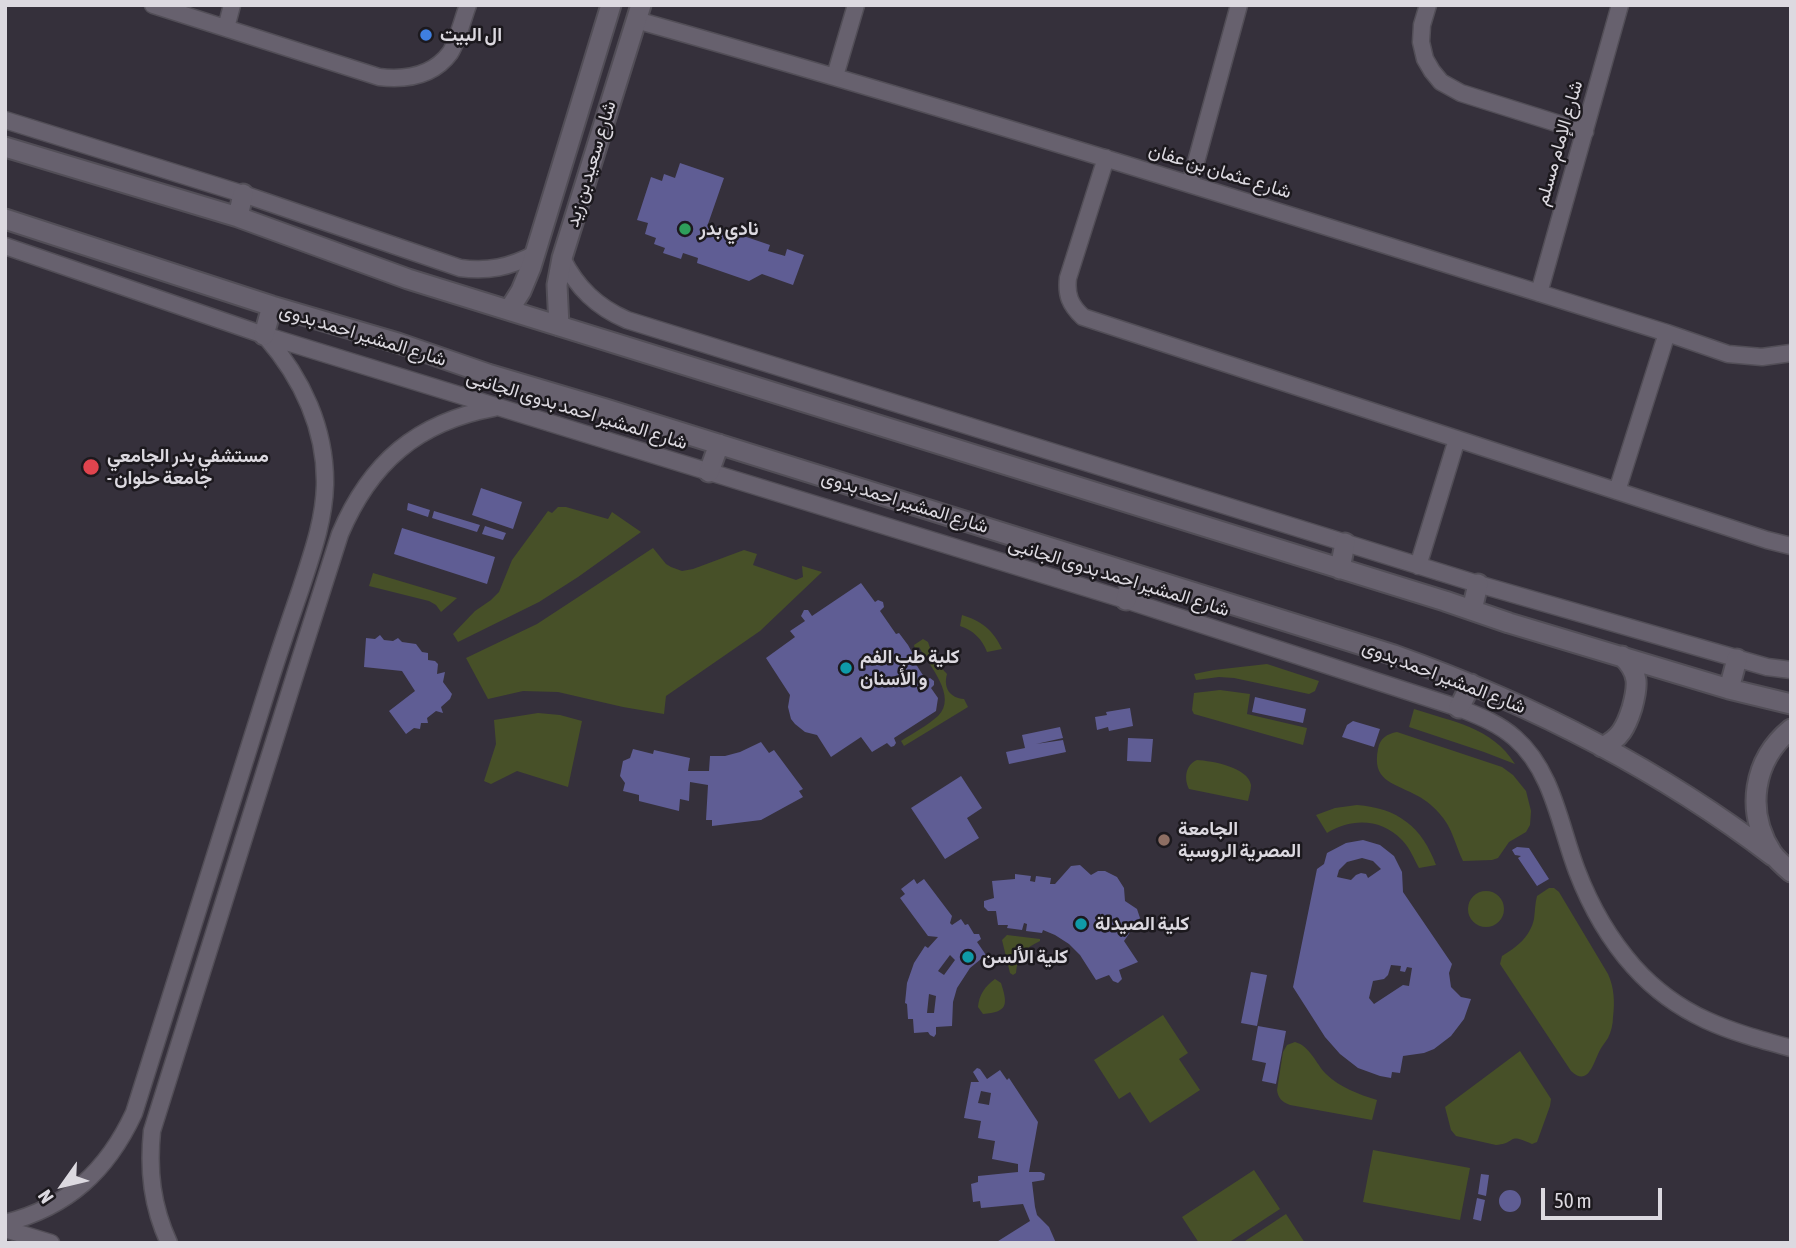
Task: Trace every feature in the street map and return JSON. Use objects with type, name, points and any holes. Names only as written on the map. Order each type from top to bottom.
[{"type":"street","points":[[153,5],[379,77],[399,79],[428,71],[451,52],[468,5]]},
{"type":"street","points":[[226,28],[232,5]]},
{"type":"street","name":"شارع سعيد بن زيد","points":[[509,310],[521,291],[535,254],[611,5]]},
{"type":"street","points":[[835,76],[856,5]]},
{"type":"street","points":[[1190,184],[1239,5]]},
{"type":"street","points":[[1428,5],[1422,25],[1421,42],[1425,59],[1441,82],[1461,93],[1585,132]]},
{"type":"street","name":"شارع الإمام مسلم","points":[[1539,293],[1620,5]]},
{"type":"street","points":[[604,27],[616,38],[626,38],[636,20]]},
{"type":"street","name":"شارع سعيد بن زيد","points":[[559,326],[557,285],[562,258],[636,20]]},
{"type":"street","name":"شارع عثمان بن عفان","points":[[636,20],[835,76],[1106,158],[1728,354],[1762,357],[1791,353]]},
{"type":"street","points":[[591,74],[605,75],[616,82]]},
{"type":"street","points":[[5,120],[243,194],[460,268],[491,270],[506,267],[535,254]]},
{"type":"street","points":[[5,147],[238,217],[408,279],[1729,690],[1791,704]]},
{"type":"street","points":[[1106,158],[1066,289],[1074,309],[1083,317],[1791,546]]},
{"type":"street","points":[[238,217],[243,194]]},
{"type":"street","name":"شارع المشير احمد بدوى","points":[[5,219],[488,374],[1394,655],[1515,703],[1637,766],[1696,800],[1791,872]]},
{"type":"street","name":"شارع المشير احمد بدوى الجانبى","points":[[5,247],[264,335],[1126,600],[1492,721],[1517,739],[1536,763],[1549,790],[1584,888],[1611,937],[1634,967],[1656,988],[1706,1022],[1736,1034],[1791,1048]]},
{"type":"street","points":[[562,258],[588,296],[627,320],[1418,566],[1737,659],[1791,670]]},
{"type":"street","points":[[5,1223],[26,1218],[66,1198],[99,1169],[113,1152],[134,1113],[317,539],[325,484],[318,430],[297,379],[264,335],[272,306]]},
{"type":"street","points":[[1617,491],[1667,333]]},
{"type":"street","points":[[169,1243],[155,1204],[151,1180],[152,1131],[340,534],[355,502],[391,456],[410,441],[451,419],[497,407]]},
{"type":"street","points":[[1418,566],[1457,439]]},
{"type":"street","points":[[709,472],[719,444]]},
{"type":"street","points":[[1340,569],[1345,543]]},
{"type":"street","points":[[1126,600],[1133,574]]},
{"type":"street","points":[[1472,610],[1478,584]]},
{"type":"street","points":[[1602,747],[1614,741],[1623,731],[1637,692],[1636,676],[1622,656]]},
{"type":"street","points":[[1729,690],[1737,659]]},
{"type":"street","points":[[275,666],[296,672]]},
{"type":"street","points":[[1459,708],[1471,684]]},
{"type":"street","points":[[1773,856],[1756,817],[1755,796],[1767,755],[1791,729]]},
{"type":"street","points":[[5,1228],[51,1243]]},
{"type":"green space","points":[[558,507],[608,519],[612,512],[641,532],[539,602],[458,642],[453,634],[475,611],[499,592],[512,560],[548,511],[552,513]]},
{"type":"green space","points":[[653,548],[666,564],[682,571],[744,550],[757,554],[753,565],[796,580],[803,577],[802,566],[822,572],[760,631],[666,696],[664,714],[558,692],[523,691],[488,699],[466,658],[537,624]]},
{"type":"green space","points":[[373,573],[457,598],[441,612],[429,601],[369,586]]},
{"type":"green space","points":[[962,615],[986,627],[1002,649],[987,652],[976,636],[960,626]]},
{"type":"green space","points":[[923,639],[928,642],[934,660],[947,674],[946,684],[949,691],[955,697],[964,699],[968,707],[904,746],[901,741],[938,716],[945,700],[935,672],[919,647],[915,649],[914,645]]},
{"type":"green space","points":[[1267,664],[1319,681],[1315,691],[1309,694],[1234,678],[1196,680],[1194,674],[1214,670]]},
{"type":"green space","points":[[1220,690],[1250,694],[1247,714],[1307,728],[1303,745],[1194,714],[1194,693]]},
{"type":"green space","points":[[1414,709],[1457,722],[1483,734],[1506,752],[1515,764],[1409,727]]},
{"type":"green space","points":[[538,713],[582,721],[568,787],[517,771],[491,784],[484,781],[496,744],[494,720]]},
{"type":"green space","points":[[1397,732],[1502,767],[1513,775],[1526,791],[1531,811],[1530,825],[1526,832],[1509,842],[1498,858],[1463,861],[1448,825],[1436,810],[1381,774],[1377,759],[1380,742]]},
{"type":"green space","points":[[1197,760],[1237,769],[1251,785],[1248,801],[1189,789],[1187,773],[1190,765]]},
{"type":"green space","points":[[1357,805],[1385,810],[1407,822],[1424,840],[1436,865],[1419,868],[1405,843],[1385,828],[1375,824],[1356,823],[1327,833],[1316,815],[1335,808]]},
{"type":"green space","points":[[1549,888],[1559,892],[1608,974],[1613,989],[1614,1011],[1610,1033],[1592,1068],[1582,1076],[1571,1071],[1500,964],[1502,956],[1526,936],[1534,919],[1537,896]]},
{"type":"green space","points":[[1486,891],[1499,896],[1504,909],[1499,922],[1486,927],[1473,922],[1468,909],[1473,896]]},
{"type":"green space","points":[[1007,935],[1040,939],[1023,953],[1013,975],[1010,973],[1002,940]]},
{"type":"green space","points":[[995,979],[1001,983],[1005,997],[1004,1006],[997,1011],[983,1014],[978,1007],[980,999],[985,988]]},
{"type":"green space","points":[[1163,1015],[1188,1053],[1179,1059],[1200,1090],[1150,1123],[1130,1092],[1119,1099],[1094,1060]]},
{"type":"green space","points":[[1295,1042],[1305,1047],[1326,1074],[1338,1083],[1377,1100],[1372,1120],[1290,1105],[1281,1099],[1277,1090],[1283,1052],[1287,1045]]},
{"type":"green space","points":[[1520,1051],[1551,1099],[1537,1142],[1532,1144],[1515,1139],[1496,1145],[1456,1136],[1451,1130],[1445,1107]]},
{"type":"green space","points":[[1373,1150],[1470,1168],[1460,1220],[1363,1202]]},
{"type":"green space","points":[[1254,1170],[1280,1209],[1228,1243],[1199,1243],[1182,1217]]},
{"type":"green space","points":[[1286,1214],[1305,1243],[1242,1243]]},
{"type":"building","name":"نادي بدر","points":[[680,163],[724,178],[708,224],[770,245],[768,251],[785,256],[787,249],[804,255],[793,285],[762,274],[749,281],[697,263],[698,258],[683,253],[681,259],[663,253],[665,248],[654,244],[656,238],[645,234],[648,223],[637,220],[651,177],[662,181],[664,174],[675,178]]},
{"type":"building","points":[[481,488],[522,502],[513,529],[472,515]]},
{"type":"building","points":[[408,503],[430,510],[428,517],[407,510]]},
{"type":"building","points":[[434,511],[480,525],[477,532],[432,518]]},
{"type":"building","points":[[485,526],[506,533],[503,540],[482,534]]},
{"type":"building","points":[[402,528],[495,557],[487,584],[394,554]]},
{"type":"building","name":"كلية طب الفم و الأسنان","points":[[861,583],[875,602],[883,602],[884,607],[880,611],[896,634],[899,633],[908,645],[914,656],[912,658],[926,680],[930,678],[934,681],[931,688],[938,698],[936,711],[894,738],[894,746],[891,747],[887,743],[872,752],[861,737],[831,757],[817,735],[805,732],[791,719],[788,707],[790,695],[766,658],[795,637],[790,631],[805,621],[801,616],[804,610],[808,610],[812,616]]},
{"type":"building","points":[[380,635],[384,640],[393,641],[398,638],[402,642],[416,644],[422,652],[428,653],[428,660],[438,664],[437,674],[445,672],[443,682],[452,694],[441,707],[443,713],[436,711],[427,718],[428,723],[421,723],[420,729],[414,728],[406,734],[389,711],[415,691],[402,671],[364,667],[366,638],[375,639]]},
{"type":"building","points":[[1255,697],[1306,709],[1303,723],[1252,712]]},
{"type":"building","points":[[1130,708],[1133,726],[1109,731],[1108,727],[1097,730],[1095,717],[1107,715],[1106,712]]},
{"type":"building","points":[[1353,721],[1380,729],[1374,747],[1342,737],[1347,725]]},
{"type":"building","points":[[1060,727],[1063,738],[1036,744],[1063,740],[1066,752],[1009,764],[1006,752],[1025,748],[1022,735]]},
{"type":"building","points":[[1128,738],[1153,739],[1151,762],[1127,761]]},
{"type":"building","points":[[761,742],[769,753],[774,750],[803,789],[799,791],[803,797],[761,820],[712,826],[712,820],[706,820],[708,785],[690,782],[689,801],[680,799],[679,811],[639,801],[639,795],[623,791],[625,783],[620,776],[623,761],[630,758],[633,749],[653,754],[654,750],[690,758],[688,771],[709,771],[710,756],[740,752]]},
{"type":"building","points":[[961,776],[982,808],[967,818],[979,838],[945,859],[911,808]]},
{"type":"building","points":[[1363,840],[1380,845],[1394,856],[1402,872],[1403,892],[1452,964],[1449,973],[1451,987],[1461,997],[1471,999],[1464,1019],[1451,1036],[1434,1049],[1403,1056],[1400,1073],[1392,1072],[1391,1078],[1358,1068],[1340,1054],[1325,1037],[1293,987],[1317,869],[1324,864],[1327,853],[1346,843]],"holes":[[[1362,858],[1373,861],[1381,869],[1368,878],[1361,873],[1351,880],[1337,877],[1339,870],[1347,862]],[[1391,965],[1401,966],[1400,971],[1405,972],[1407,967],[1412,968],[1409,986],[1403,985],[1374,1004],[1369,998],[1373,981],[1384,979]]]},
{"type":"building","points":[[1517,847],[1529,848],[1549,879],[1537,886],[1518,858],[1521,856],[1515,855],[1512,850]]},
{"type":"building","name":"كلية الصيدلة","points":[[1080,865],[1091,875],[1105,871],[1117,877],[1124,888],[1125,901],[1137,909],[1140,918],[1124,941],[1138,962],[1119,970],[1122,979],[1118,983],[1109,975],[1096,980],[1080,955],[1055,935],[1043,930],[1042,933],[1026,931],[1027,924],[1024,923],[1022,930],[998,925],[996,911],[988,911],[984,907],[984,901],[994,898],[992,881],[1015,879],[1015,874],[1031,876],[1030,881],[1035,882],[1036,876],[1051,878],[1050,884],[1055,884],[1071,866]]},
{"type":"building","name":"كلية الألسن","points":[[914,879],[917,884],[924,879],[952,916],[952,925],[961,919],[974,934],[979,934],[981,939],[977,942],[986,955],[970,968],[957,988],[953,1002],[952,1026],[936,1027],[934,1037],[928,1032],[914,1033],[913,1019],[908,1019],[905,1003],[907,983],[914,963],[925,946],[928,948],[938,937],[928,936],[900,898],[905,894],[901,889]],"holes":[[[950,955],[955,960],[944,975],[938,971]],[[929,994],[936,996],[934,1013],[927,1013]]]},
{"type":"building","points":[[1251,972],[1267,975],[1257,1026],[1241,1023]]},
{"type":"building","points":[[1258,1026],[1286,1031],[1276,1084],[1262,1081],[1266,1063],[1252,1060]]},
{"type":"building","points":[[977,1068],[980,1069],[987,1079],[1000,1070],[1007,1080],[1009,1078],[1038,1122],[1029,1172],[1045,1174],[1044,1180],[1032,1182],[1035,1207],[1037,1215],[1049,1227],[1056,1243],[995,1243],[1030,1221],[1023,1204],[981,1208],[980,1201],[973,1202],[971,1184],[978,1182],[978,1176],[1018,1172],[1018,1164],[992,1159],[995,1141],[978,1138],[981,1121],[964,1118],[971,1082],[979,1082],[973,1072]],"holes":[[[981,1091],[991,1093],[989,1105],[978,1103]]]},
{"type":"building","points":[[1481,1174],[1489,1175],[1486,1196],[1478,1194]]},
{"type":"building","points":[[1510,1190],[1520,1197],[1521,1201],[1514,1211],[1510,1212],[1500,1205],[1499,1201],[1506,1191]]},
{"type":"building","points":[[1477,1198],[1485,1200],[1481,1221],[1473,1219]]},
{"type":"place","name":"ال البيت","points":[[426,35]]},
{"type":"place","name":"نادي بدر","points":[[685,229]]},
{"type":"place","name":"مستشفي بدر الجامعي - جامعة حلوان","points":[[91,467]]},
{"type":"place","name":"كلية طب الفم و الأسنان","points":[[846,668]]},
{"type":"place","name":"الجامعة المصرية الروسية","points":[[1164,840]]},
{"type":"place","name":"كلية الصيدلة","points":[[1081,924]]},
{"type":"place","name":"كلية الألسن","points":[[968,957]]}]
